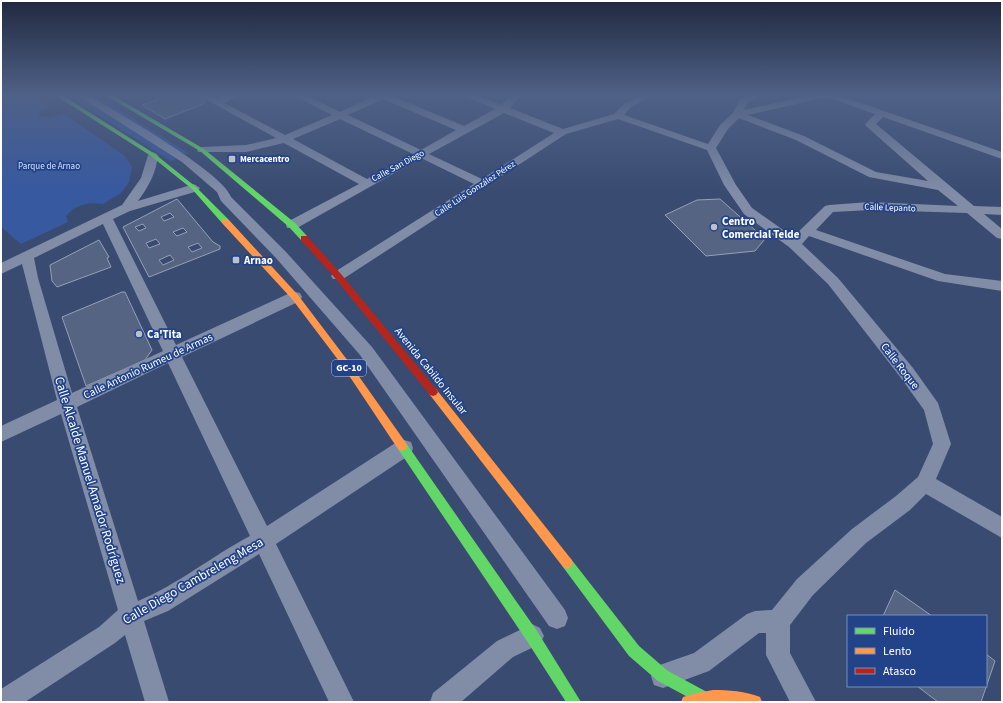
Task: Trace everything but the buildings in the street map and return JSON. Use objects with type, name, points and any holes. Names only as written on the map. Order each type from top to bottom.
[{"type":"main road","name":"GC-10","points":[[110,128],[153,155],[194,188],[295,298],[345,362],[532,636],[574,702]]},
{"type":"main road","name":"Avenida Cabildo Insular","points":[[164,128],[202,150],[292,225],[338,276],[460,425],[634,651],[663,676],[702,696]]},
{"type":"main road","points":[[687,702],[702,696],[741,697],[754,702]]},
{"type":"street","points":[[134,128],[186,160],[223,191],[225,198],[281,255],[366,351],[557,618]]},
{"type":"street","points":[[263,128],[366,183]]},
{"type":"street","points":[[202,150],[235,150],[260,146],[284,139],[309,128]]},
{"type":"street","points":[[367,128],[483,184]]},
{"type":"street","points":[[459,128],[464,130]]},
{"type":"street","name":"Calle San Diego","points":[[292,225],[468,128]]},
{"type":"street","points":[[552,128],[562,132]]},
{"type":"street","name":"Calle Luis González Pérez","points":[[338,276],[562,132],[577,128]]},
{"type":"street","points":[[652,128],[711,148],[724,128]]},
{"type":"street","points":[[773,128],[800,138],[873,175],[942,186]]},
{"type":"street","points":[[874,128],[942,186],[1002,234]]},
{"type":"street","points":[[923,128],[1002,156]]},
{"type":"street","name":"Calle Roque","points":[[711,148],[730,185],[748,211],[794,244],[833,281],[907,373],[932,408],[942,444],[925,484],[903,503],[859,536],[805,586],[778,621]]},
{"type":"street","points":[[126,208],[145,184],[151,172],[153,155]]},
{"type":"street","points":[[1,269],[126,208],[194,188]]},
{"type":"street","name":"Calle Lepanto","points":[[794,244],[829,208],[870,206],[1002,211]]},
{"type":"street","points":[[106,218],[342,702]]},
{"type":"street","points":[[807,231],[942,278],[1002,286]]},
{"type":"street","name":"Calle Alcalde Manuel Amador Rodríguez","points":[[28,256],[31,278],[66,404],[157,702]]},
{"type":"street","name":"Calle Antonio Rumeu de Armas","points":[[1,434],[295,298]]},
{"type":"street","name":"Calle Diego Cambreleng Mesa","points":[[3,702],[107,635],[130,614],[160,604],[233,556],[263,540],[404,448]]},
{"type":"street","points":[[925,484],[1002,528]]},
{"type":"street","points":[[663,676],[701,663],[755,622],[778,621],[778,655],[804,702]]},
{"type":"street","points":[[442,702],[505,649],[532,636]]},
{"type":"green space","name":"Parque de Arnao","points":[[1,128],[84,128],[125,156],[132,167],[129,182],[121,193],[103,204],[90,203],[73,209],[66,216],[68,222],[21,244],[1,227]]},
{"type":"green space","points":[[119,128],[148,128],[188,153],[171,161]]},
{"type":"traffic: fast","points":[[110,128],[153,155],[194,188],[225,221]]},
{"type":"traffic: fast","points":[[164,128],[202,150],[292,225],[304,238]]},
{"type":"traffic: fast","points":[[402,446],[532,636],[574,702]]},
{"type":"traffic: fast","points":[[567,563],[634,651],[663,676],[702,697]]},
{"type":"traffic: slow","points":[[225,221],[295,297],[345,363],[402,446]]},
{"type":"traffic: slow","points":[[433,392],[567,563]]},
{"type":"traffic: slow","points":[[688,702],[713,697],[738,698],[755,702]]},
{"type":"traffic: jam","points":[[304,238],[338,276],[433,392]]},
{"type":"place","name":"Mercacentro","points":[[232,159]]},
{"type":"place","name":"Centro Comercial Telde","points":[[714,227]]},
{"type":"place","name":"Arnao","points":[[236,260]]},
{"type":"place","name":"Ca'Tita","points":[[139,334]]}]
